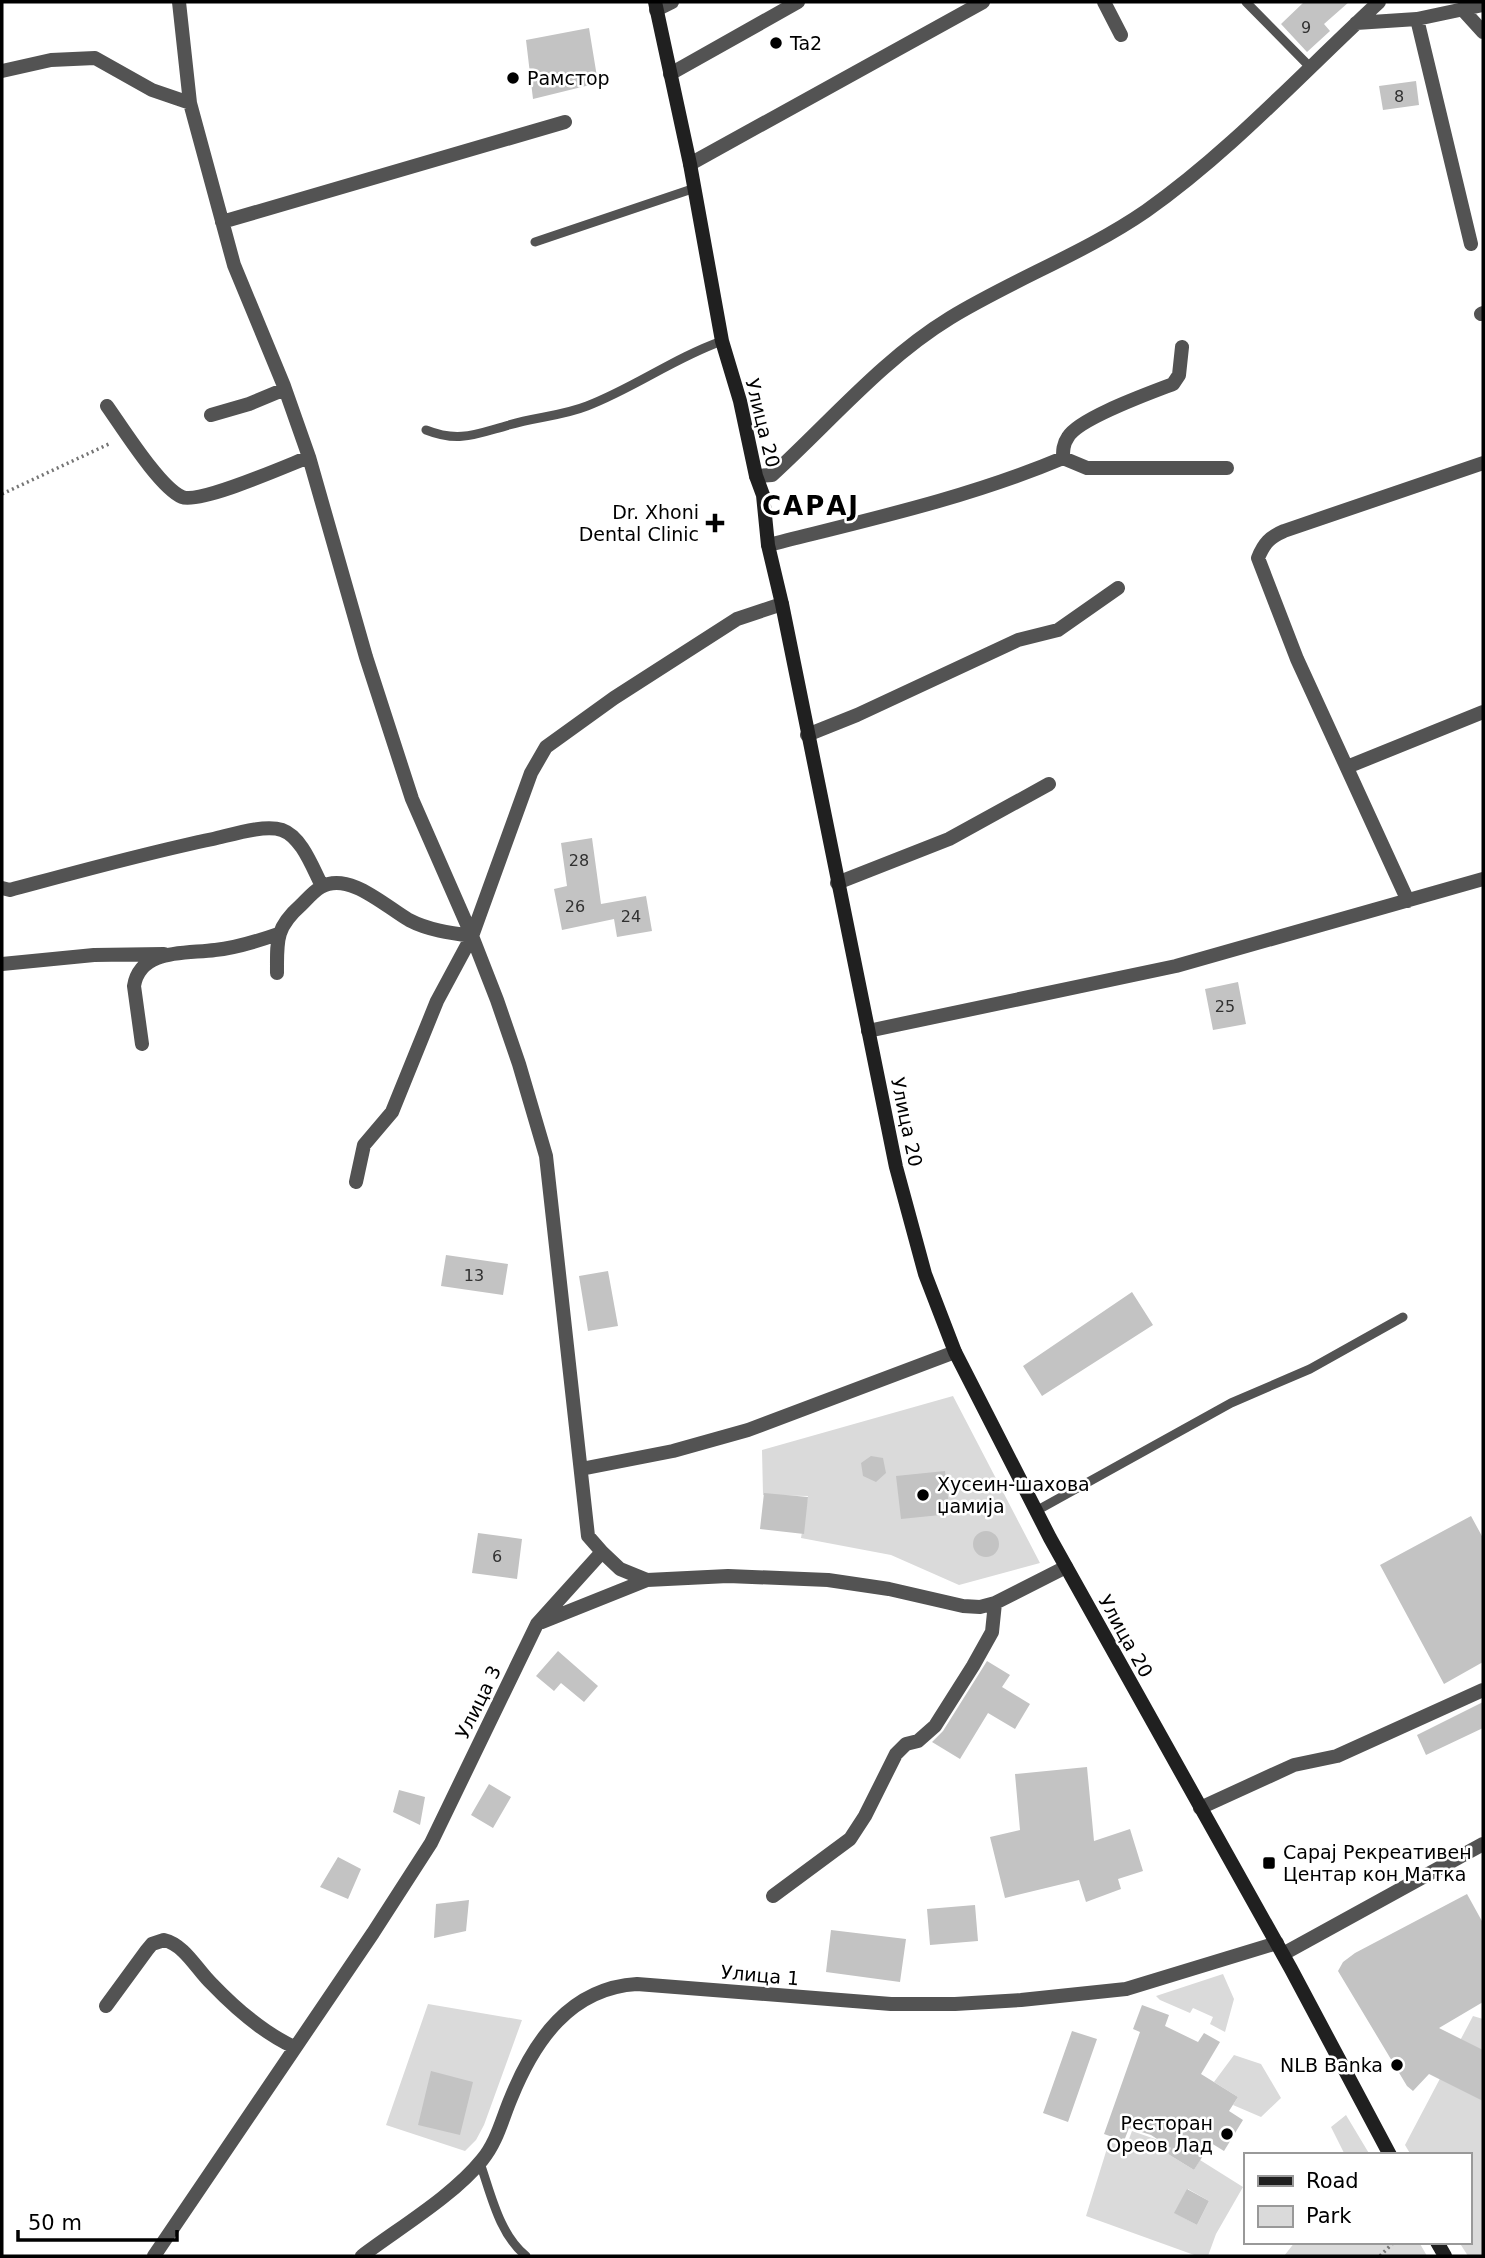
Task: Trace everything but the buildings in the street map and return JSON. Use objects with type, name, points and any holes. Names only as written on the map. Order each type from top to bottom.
[{"type":"street","points":[[179,2],[190,103],[234,265],[285,389],[309,457],[366,657],[412,799],[472,936],[519,1064],[546,1156],[589,1536],[620,1569],[647,1580]]},
{"type":"street","points":[[656,6],[672,2]]},
{"type":"street","points":[[670,74],[798,2]]},
{"type":"street","points":[[690,164],[983,2]]},
{"type":"street","points":[[1104,2],[1121,35]]},
{"type":"street","points":[[756,476],[772,475],[920,337],[952,317],[1091,244],[1144,212],[1194,174],[1379,2]]},
{"type":"street","points":[[1356,23],[1418,19],[1483,5]]},
{"type":"street","name":"Улица 20","points":[[656,6],[695,188],[722,341],[763,495],[768,545],[896,1167],[925,1274],[955,1352],[1036,1511],[1280,1949],[1389,2153]]},
{"type":"street","points":[[1463,10],[1483,32]]},
{"type":"street","points":[[1418,19],[1471,244]]},
{"type":"street","points":[[2,71],[51,60],[95,58],[152,90],[190,103]]},
{"type":"street","points":[[222,222],[565,122]]},
{"type":"street","points":[[1063,458],[1063,446],[1069,434],[1120,406],[1173,384],[1179,375],[1182,347]]},
{"type":"street","points":[[211,415],[249,404],[285,389]]},
{"type":"street","points":[[107,406],[164,485],[184,498],[203,497],[309,457]]},
{"type":"street","points":[[768,545],[929,505],[1017,478],[1063,458],[1087,468],[1227,468]]},
{"type":"street","points":[[1408,901],[1297,659],[1258,558],[1271,537],[1284,531],[1483,463]]},
{"type":"street","points":[[807,735],[857,715],[1018,640],[1058,630],[1118,589]]},
{"type":"street","points":[[356,1182],[364,1145],[392,1112],[437,1001],[472,936],[531,773],[546,747],[614,698],[737,619],[782,604]]},
{"type":"street","points":[[1347,768],[1483,712]]},
{"type":"street","points":[[837,883],[949,839],[1049,784]]},
{"type":"street","points":[[2,888],[10,890],[247,831],[275,829],[285,831],[295,841],[322,886]]},
{"type":"street","points":[[868,1031],[1176,966],[1483,879]]},
{"type":"street","points":[[277,973],[278,934],[289,916],[322,886],[334,884],[358,887],[410,920],[437,930],[472,936]]},
{"type":"street","points":[[2,964],[25,960],[94,955],[169,954],[234,947],[278,934]]},
{"type":"street","points":[[142,1044],[136,1011],[135,978],[141,969],[169,954]]},
{"type":"street","points":[[581,1469],[673,1451],[748,1430],[955,1352]]},
{"type":"street","name":"Улица 3","points":[[154,2256],[431,1843],[537,1624],[602,1552]]},
{"type":"street","points":[[537,1624],[647,1580],[728,1576],[828,1580],[889,1588],[963,1606],[980,1607],[995,1603],[1066,1567]]},
{"type":"street","points":[[773,1896],[850,1839],[897,1754],[905,1744],[918,1741],[935,1726],[966,1677],[992,1632],[995,1603]]},
{"type":"street","points":[[1200,1808],[1294,1765],[1337,1756],[1483,1690]]},
{"type":"street","name":"Улица 1","points":[[362,2256],[457,2184],[480,2163],[493,2144],[511,2096],[527,2065],[557,2019],[582,2000],[612,1987],[637,1983],[891,2004],[1021,2000],[1125,1989],[1280,1949],[1483,1844]]},
{"type":"street","points":[[106,2006],[152,1944],[164,1940],[179,1948],[212,1984],[264,2030],[294,2047]]},
{"type":"lane","points":[[1246,2],[1311,68]]},
{"type":"lane","points":[[535,243],[695,188]]},
{"type":"lane","points":[[426,430],[444,437],[460,438],[563,414],[610,396],[678,359],[722,341]]},
{"type":"lane","points":[[1036,1511],[1231,1404],[1310,1369],[1403,1317]]},
{"type":"lane","points":[[480,2163],[500,2221],[514,2245],[526,2256]]},
{"type":"path","points":[[2,494],[129,437]]},
{"type":"green space","points":[[953,1396],[1040,1563],[959,1585],[891,1555],[801,1538],[808,1496],[763,1495],[762,1450]]},
{"type":"green space","points":[[1223,1974],[1234,1999],[1225,2032],[1210,2024],[1213,2017],[1193,2008],[1190,2013],[1156,1996]]},
{"type":"green space","points":[[428,2004],[522,2020],[484,2125],[476,2140],[465,2151],[386,2125]]},
{"type":"green space","points":[[1473,2016],[1483,2019],[1483,2256],[1468,2256],[1460,2244],[1471,2244],[1471,2153],[1410,2153],[1405,2145]]},
{"type":"green space","points":[[1234,2055],[1261,2064],[1281,2098],[1261,2117],[1233,2105],[1238,2097],[1214,2082]]},
{"type":"green space","points":[[1346,2115],[1369,2153],[1344,2153],[1331,2127]]},
{"type":"green space","points":[[1132,2131],[1158,2140],[1171,2148],[1168,2154],[1194,2170],[1200,2160],[1243,2187],[1216,2234],[1208,2256],[1197,2256],[1086,2216],[1109,2142],[1126,2147]],"holes":[[[1188,2189],[1209,2201],[1197,2225],[1175,2213]]]},
{"type":"green space","points":[[1293,2244],[1420,2244],[1427,2256],[1284,2256]]},
{"type":"place","name":"Ta2","points":[[776,43]]},
{"type":"place","name":"Рамстор","points":[[513,78]]},
{"type":"place","name":"Dr. Xhoni Dental Clinic","points":[[715,523]]},
{"type":"place","name":"Хусеин-шахова џамија","points":[[923,1495]]},
{"type":"place","name":"Сарај Рекреативен Центар кон Матка","points":[[1269,1863]]},
{"type":"place","name":"NLB Banka","points":[[1397,2065]]},
{"type":"place","name":"Ресторан Ореов Лад","points":[[1227,2134]]},
{"type":"district","name":"САРАЈ","points":[[811,506]]}]
